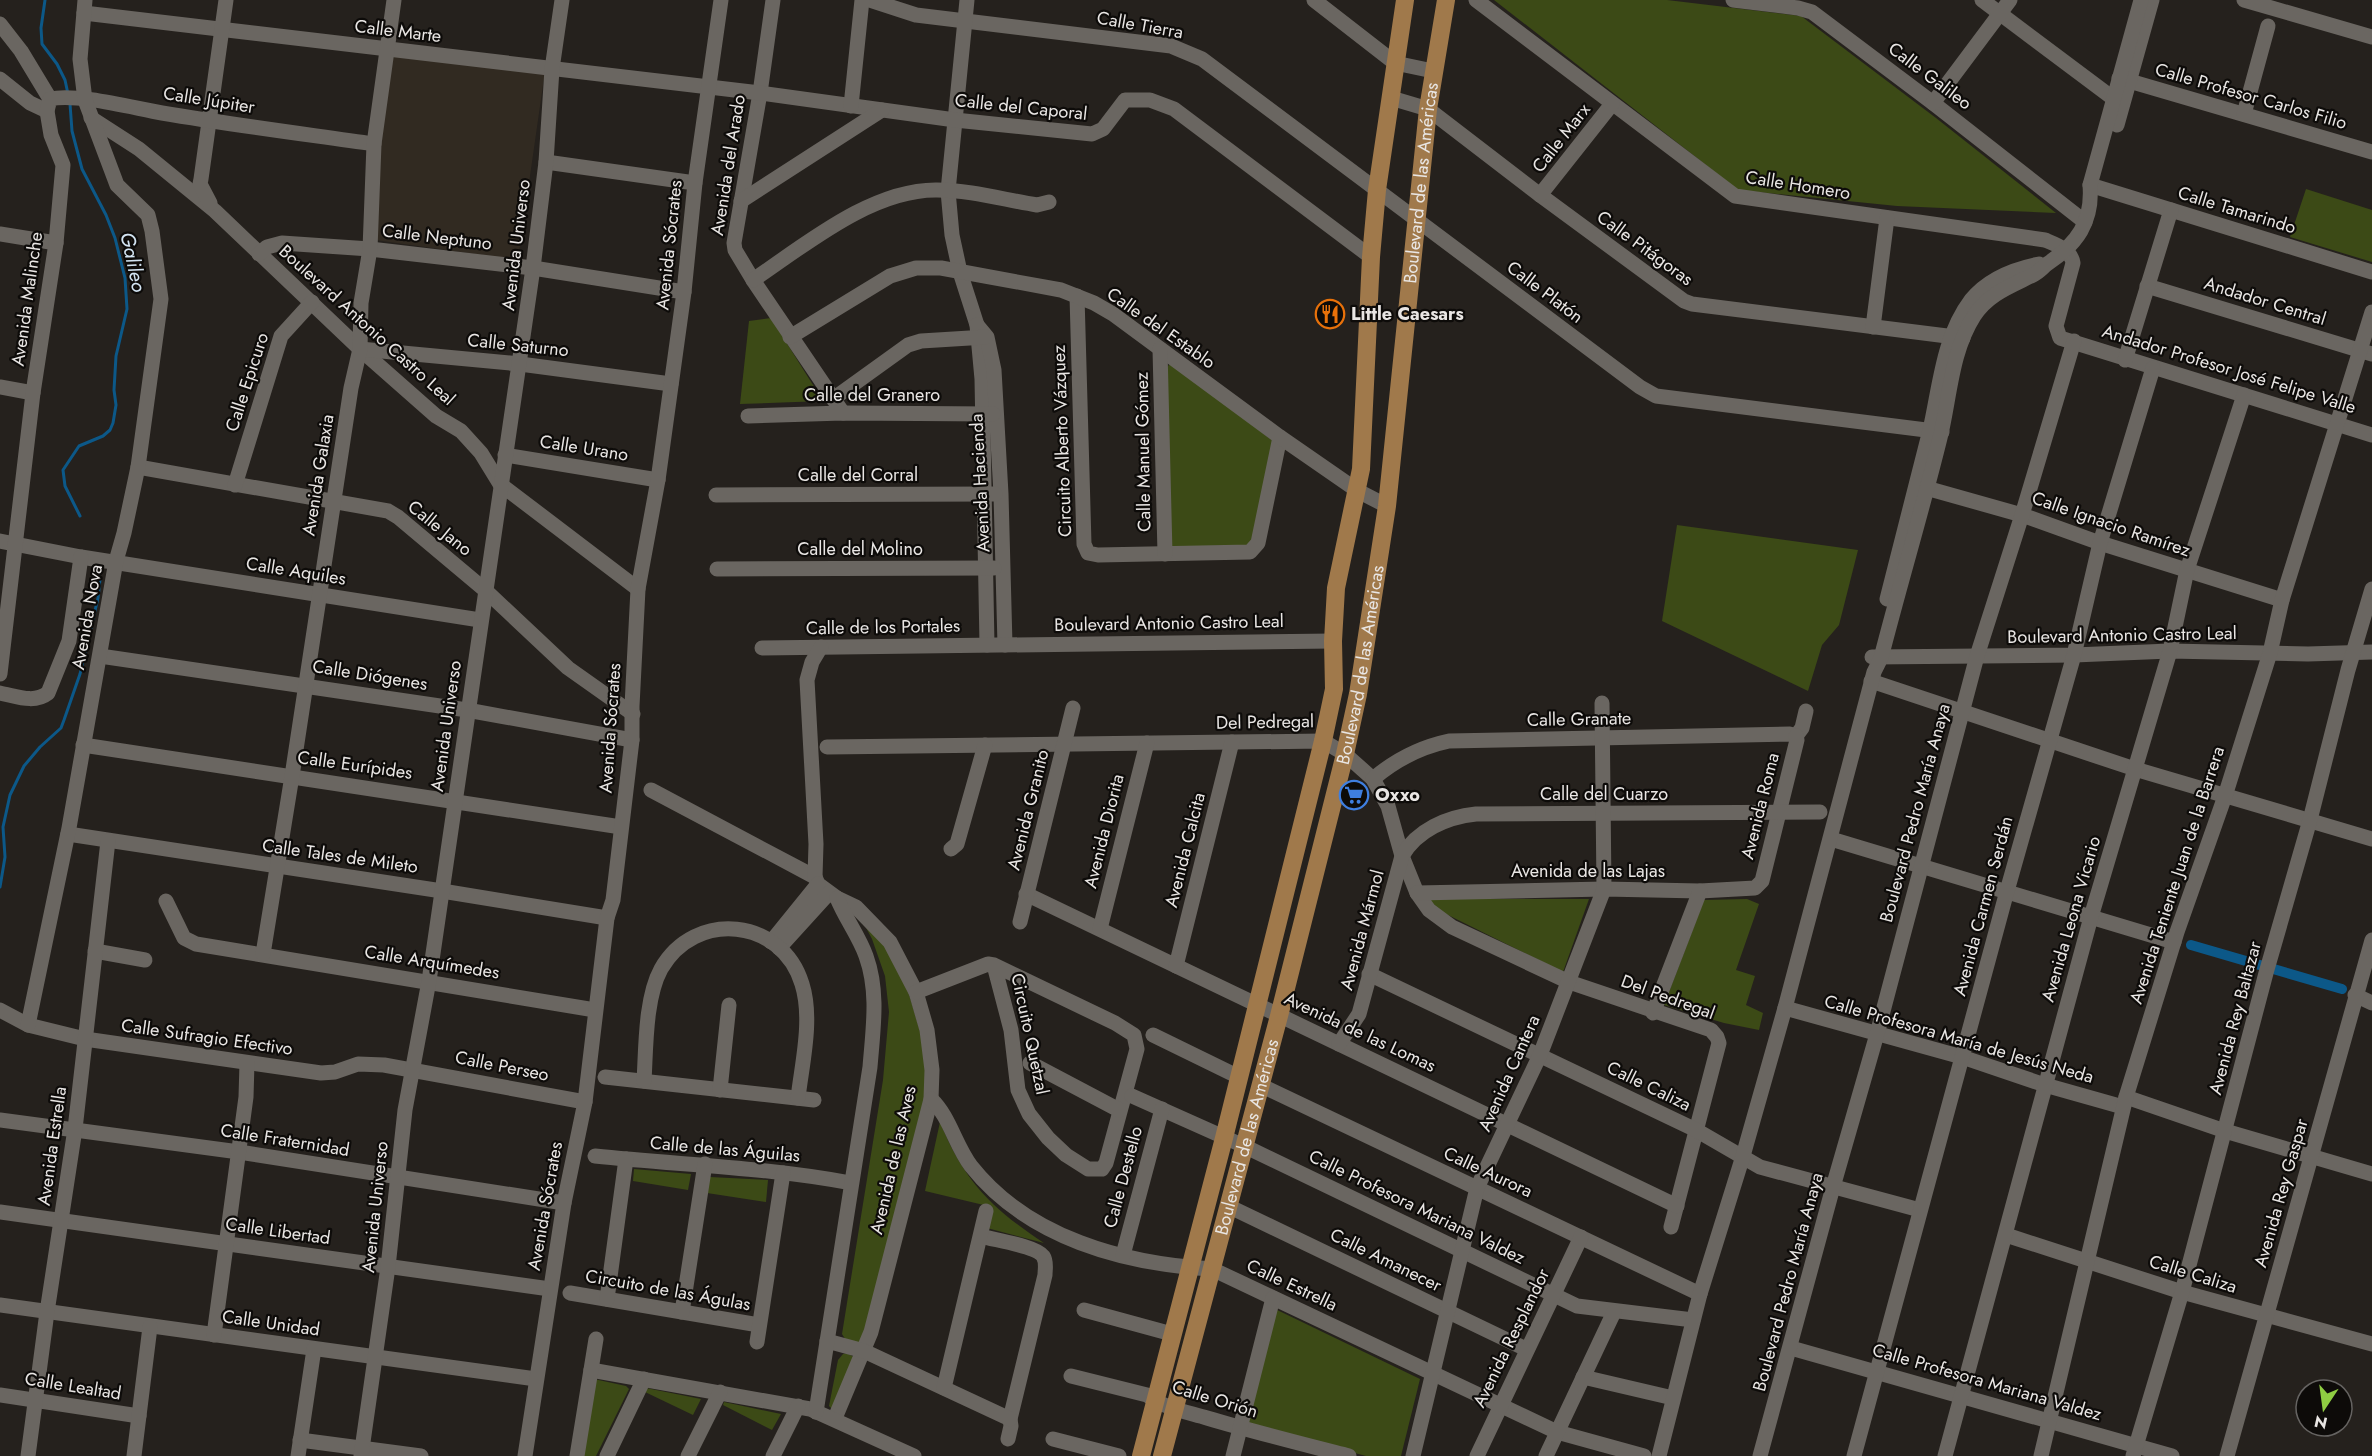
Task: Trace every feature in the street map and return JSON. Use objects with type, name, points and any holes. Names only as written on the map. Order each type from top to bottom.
[{"type":"main road","name":"Boulevard de las Américas","points":[[1141,1456],[1224,1138],[1334,689],[1333,641],[1336,588],[1358,491],[1363,451],[1371,256],[1377,190],[1405,0]]},
{"type":"main road","name":"Boulevard de las Américas","points":[[1162,1456],[1279,1016],[1345,754],[1358,693],[1388,506],[1428,109],[1446,0]]},
{"type":"main road","points":[[1334,689],[1358,693]]},
{"type":"street","points":[[215,211],[200,184],[226,0]]},
{"type":"street","name":"Avenida Galaxia","points":[[263,954],[351,388],[360,349],[361,303],[370,249],[374,144],[394,0]]},
{"type":"street","name":"Avenida Universo","points":[[361,1452],[388,1267],[405,1110],[429,981],[500,484],[520,364],[546,162],[552,69],[562,0]]},
{"type":"street","name":"Avenida Sócrates","points":[[525,1456],[564,1203],[585,1102],[607,918],[613,900],[632,740],[638,589],[658,480],[684,292],[695,183],[721,0]]},
{"type":"street","name":"Avenida del Arado","points":[[773,0],[760,93],[734,243],[735,250],[790,337],[843,413]]},
{"type":"street","points":[[851,106],[862,0]]},
{"type":"street","name":"Calle Tierra","points":[[870,0],[916,15],[1171,46],[1190,54]]},
{"type":"street","name":"Avenida Hacienda","points":[[967,0],[948,191],[950,226],[960,272],[994,370],[985,494],[987,645]]},
{"type":"street","points":[[1314,0],[1395,63],[1433,71]]},
{"type":"street","name":"Calle Homero","points":[[1476,0],[1735,196],[2030,237],[2045,240],[2066,251]]},
{"type":"street","name":"Calle Galileo","points":[[1733,0],[1798,8],[1812,12],[2085,222]]},
{"type":"street","points":[[1982,0],[2114,99]]},
{"type":"street","points":[[1933,103],[2010,0]]},
{"type":"street","points":[[1659,1456],[1700,1294],[1743,1156],[1831,839],[1936,431],[1943,362],[1957,338],[1965,308],[1986,286],[2013,271],[2038,264],[2046,265],[2066,251],[2079,235],[2085,222],[2124,79],[2149,0]]},
{"type":"street","points":[[2244,0],[2372,37]]},
{"type":"street","points":[[85,7],[80,59],[80,99],[91,118]]},
{"type":"street","name":"Calle Marte","points":[[85,7],[222,30],[708,87]]},
{"type":"street","name":"Avenida Malinche","points":[[0,24],[21,51],[51,102],[51,135],[63,165],[56,243],[7,543],[0,674]]},
{"type":"street","points":[[2244,114],[2268,26]]},
{"type":"street","name":"Calle Platón","points":[[1190,54],[1213,67],[1640,387],[1656,396],[1936,431]]},
{"type":"street","points":[[0,79],[30,103],[51,102]]},
{"type":"street","points":[[2094,191],[2114,99],[2124,79]]},
{"type":"street","name":"Calle Profesor Carlos Filio","points":[[2124,79],[2372,152]]},
{"type":"street","name":"Calle del Caporal","points":[[708,87],[954,120],[1097,134],[1125,100],[1161,102],[1174,108],[1203,129],[1371,256]]},
{"type":"street","name":"Calle Pitágoras","points":[[1391,98],[1428,109],[1684,301],[1692,304],[1957,338]]},
{"type":"street","name":"Calle Júpiter","points":[[51,102],[80,99],[209,121],[374,144]]},
{"type":"street","name":"Calle Marx","points":[[1540,195],[1612,104]]},
{"type":"street","points":[[741,201],[882,110]]},
{"type":"street","name":"Boulevard Antonio Castro Leal","points":[[91,118],[139,149],[215,211],[360,349],[436,416],[460,431],[481,453],[500,484],[638,589]]},
{"type":"street","name":"Avenida Nova","points":[[28,1025],[68,834],[100,656],[110,561],[124,533],[138,467],[161,299],[148,215],[117,185],[91,118]]},
{"type":"street","points":[[546,162],[695,183]]},
{"type":"street","points":[[753,280],[859,210],[912,192],[948,191],[1037,205],[1049,202]]},
{"type":"street","name":"Calle Tamarindo","points":[[2094,191],[2171,210],[2372,272]]},
{"type":"street","points":[[2125,360],[2171,210]]},
{"type":"street","points":[[1873,327],[1887,218]]},
{"type":"street","points":[[0,234],[56,243]]},
{"type":"street","name":"Calle Neptuno","points":[[259,254],[267,247],[282,243],[370,249],[533,268],[684,292]]},
{"type":"street","points":[[2066,251],[2073,263],[2056,330],[2060,338],[2074,341]]},
{"type":"street","name":"Calle del Establo","points":[[790,337],[890,276],[916,268],[930,267],[1061,290],[1113,314],[1280,437],[1358,491],[1388,506]]},
{"type":"street","name":"Andador Central","points":[[2147,286],[2366,352]]},
{"type":"street","name":"Circuito Alberto Vázquez","points":[[1077,296],[1085,550],[1092,555],[1244,553],[1255,549],[1280,437]]},
{"type":"street","name":"Calle Epicuro","points":[[235,485],[280,336],[312,302]]},
{"type":"street","name":"Avenida Teniente Juan de la Barrera","points":[[2041,1456],[2124,1102],[2174,942],[2225,796],[2270,653],[2282,600],[2337,424],[2366,352],[2372,312]]},
{"type":"street","points":[[833,399],[908,345],[921,341],[980,334]]},
{"type":"street","name":"Andador Profesor José Felipe Valle","points":[[2074,341],[2125,360],[2372,435]]},
{"type":"street","name":"Boulevard Pedro María Anaya","points":[[1760,1456],[1877,1034],[1977,656],[2074,341]]},
{"type":"street","name":"Calle Saturno","points":[[360,349],[520,364],[671,384]]},
{"type":"street","name":"Calle Manuel Gómez","points":[[1160,349],[1165,554]]},
{"type":"street","name":"Avenida Carmen Serdán","points":[[1854,1456],[2007,891],[2074,656],[2100,543],[2153,368]]},
{"type":"street","points":[[0,387],[33,393]]},
{"type":"street","name":"Avenida Leona Vicario","points":[[1945,1456],[2091,917],[2170,651],[2187,570],[2244,395]]},
{"type":"street","name":"Calle del Granero","points":[[748,416],[843,413],[990,414]]},
{"type":"street","name":"Avenida Hacienda","points":[[990,414],[1001,494],[1005,645]]},
{"type":"street","name":"Calle Urano","points":[[505,455],[658,480]]},
{"type":"street","name":"Calle Jano","points":[[138,467],[373,507],[398,517],[485,590],[568,668],[633,714]]},
{"type":"street","name":"Calle Ignacio Ramírez","points":[[1921,486],[2022,515],[2100,543],[2282,600]]},
{"type":"street","name":"Calle del Corral","points":[[716,495],[1001,494]]},
{"type":"street","name":"Calle Aquiles","points":[[7,543],[81,557],[480,620]]},
{"type":"street","points":[[0,693],[34,700],[48,693],[69,640],[81,557]]},
{"type":"street","name":"Calle del Molino","points":[[717,569],[1003,568]]},
{"type":"street","name":"Avenida Rey Baltazar","points":[[2134,1450],[2182,1292],[2266,974],[2372,589]]},
{"type":"street","name":"Boulevard Antonio Castro Leal","points":[[1005,645],[1333,641]]},
{"type":"street","name":"Calle de los Portales","points":[[762,648],[1005,645]]},
{"type":"street","points":[[775,945],[825,888],[816,844],[807,680],[812,662],[821,647]]},
{"type":"street","name":"Boulevard Antonio Castro Leal","points":[[1874,667],[1977,656],[2074,656],[2170,651],[2372,652]]},
{"type":"street","name":"Calle Diógenes","points":[[100,656],[467,710],[632,740]]},
{"type":"street","points":[[1874,667],[1962,711],[2135,769],[2372,839]]},
{"type":"street","name":"Avenida Cantera","points":[[1413,1456],[1477,1188],[1540,1055],[1604,889],[1602,703]]},
{"type":"street","name":"Avenida Granito","points":[[1020,922],[1073,708]]},
{"type":"street","name":"Avenida Roma","points":[[1759,886],[1797,740],[1796,736],[1802,728],[1806,711]]},
{"type":"street","name":"Calle Granate","points":[[1373,779],[1395,762],[1424,747],[1449,741],[1790,734],[1796,736]]},
{"type":"street","name":"Del Pedregal","points":[[827,747],[1323,741],[1345,754],[1373,779],[1389,806],[1402,856],[1417,893],[1430,910],[1452,927],[1569,982],[1653,1013],[1711,1030],[1719,1043],[1696,1130]]},
{"type":"street","name":"Avenida Calcita","points":[[1176,966],[1232,742]]},
{"type":"street","name":"Avenida Diorita","points":[[1100,929],[1147,743]]},
{"type":"street","name":"Calle Eurípides","points":[[83,745],[621,827]]},
{"type":"street","points":[[951,849],[957,844],[985,745]]},
{"type":"street","name":"Avenida de las Aves","points":[[651,790],[856,907],[890,942],[916,992],[930,1045],[931,1099],[883,1289],[864,1351],[835,1418]]},
{"type":"street","name":"Calle del Cuarzo","points":[[1402,856],[1407,847],[1426,831],[1444,821],[1462,815],[1820,812]]},
{"type":"street","name":"Calle Tales de Mileto","points":[[68,834],[607,918]]},
{"type":"street","points":[[1831,839],[2174,942]]},
{"type":"street","name":"Avenida Estrella","points":[[28,1456],[75,1129],[108,842]]},
{"type":"street","name":"Avenida Mármol","points":[[1340,1044],[1359,1014],[1402,856]]},
{"type":"street","name":"Avenida de las Lajas","points":[[1417,893],[1604,889],[1700,891],[1752,889],[1759,886]]},
{"type":"street","name":"Avenida de las Aves","points":[[816,1412],[870,1067],[875,1012],[874,987],[866,955],[825,888]]},
{"type":"street","points":[[1653,1013],[1700,891]]},
{"type":"street","name":"Avenida de las Lomas","points":[[1026,894],[1677,1206]]},
{"type":"street","name":"Calle Arquímedes","points":[[166,901],[180,932],[189,942],[204,946],[429,981],[595,1010]]},
{"type":"street","points":[[605,1077],[806,1099],[805,998],[791,959],[775,945],[751,932],[726,929],[712,930],[697,935],[678,946],[660,971],[654,986],[644,1081]]},
{"type":"street","name":"Avenida Rey Gaspar","points":[[2227,1456],[2372,940]]},
{"type":"street","points":[[95,951],[145,960]]},
{"type":"street","name":"Circuito Quetzal","points":[[916,992],[984,965],[994,965],[1125,1028],[1134,1035],[1137,1049],[1106,1163],[1099,1170],[1091,1170],[1077,1163],[1056,1147],[1029,1114],[1018,1090],[1011,1030],[994,965]]},
{"type":"street","name":"Calle Caliza","points":[[1369,974],[1696,1130],[1760,1167],[1920,1210]]},
{"type":"street","points":[[2355,995],[2372,1003]]},
{"type":"street","points":[[720,1090],[729,1005]]},
{"type":"street","name":"Calle Profesora María de Jesús Neda","points":[[1785,1008],[1962,1057],[2045,1085],[2124,1102],[2372,1174]]},
{"type":"street","name":"Calle Sufragio Efectivo","points":[[0,1010],[28,1025],[85,1039],[321,1073],[335,1072],[367,1062],[412,1069]]},
{"type":"street","points":[[1153,1035],[1239,1077]]},
{"type":"street","points":[[214,1335],[246,1097],[247,1062]]},
{"type":"street","points":[[1030,1063],[1119,1110]]},
{"type":"street","name":"Calle Perseo","points":[[412,1069],[585,1102]]},
{"type":"street","name":"Calle Aurora","points":[[1260,1085],[1700,1294]]},
{"type":"street","name":"Calle Profesora Mariana Valdez","points":[[1132,1096],[1244,1146],[1577,1306],[1693,1320]]},
{"type":"street","name":"Calle Estrella","points":[[931,1099],[941,1111],[959,1149],[990,1189],[1051,1231],[1065,1238],[1165,1266],[1212,1269],[1557,1432],[1644,1456]]},
{"type":"street","name":"Calle Destello","points":[[1123,1255],[1162,1109]]},
{"type":"street","name":"Calle Fraternidad","points":[[0,1120],[239,1152],[564,1203]]},
{"type":"street","points":[[1671,1227],[1696,1130]]},
{"type":"street","name":"Calle de las Águilas","points":[[595,1156],[705,1164],[851,1183]]},
{"type":"street","points":[[607,1299],[626,1160]]},
{"type":"street","points":[[682,1312],[705,1164]]},
{"type":"street","points":[[757,1342],[783,1173]]},
{"type":"street","name":"Calle Amanecer","points":[[1228,1206],[1526,1350]]},
{"type":"street","points":[[944,1388],[986,1211]]},
{"type":"street","name":"Calle Libertad","points":[[0,1212],[550,1289]]},
{"type":"street","name":"Calle Caliza","points":[[2006,1235],[2182,1292],[2372,1344]]},
{"type":"street","points":[[981,1236],[1034,1250],[1045,1260],[1045,1275],[1010,1419],[1008,1439]]},
{"type":"street","name":"Avenida Resplandor","points":[[1477,1456],[1581,1237]]},
{"type":"street","name":"Circuito de las Águlas","points":[[570,1293],[759,1325]]},
{"type":"street","points":[[1233,1456],[1273,1298]]},
{"type":"street","name":"Calle Unidad","points":[[0,1305],[536,1379]]},
{"type":"street","points":[[1084,1310],[1172,1334]]},
{"type":"street","points":[[1546,1456],[1614,1312]]},
{"type":"street","points":[[134,1456],[150,1327]]},
{"type":"street","points":[[577,1456],[596,1339]]},
{"type":"street","points":[[827,1341],[864,1351],[1010,1419]]},
{"type":"street","name":"Calle Profesora Mariana Valdez","points":[[1791,1348],[2050,1420],[2134,1450],[2172,1456]]},
{"type":"street","points":[[298,1456],[314,1349]]},
{"type":"street","points":[[591,1370],[798,1406],[835,1418],[914,1456]]},
{"type":"street","name":"Calle Orión","points":[[1071,1376],[1147,1395],[1154,1401],[1240,1428],[1349,1456]]},
{"type":"street","points":[[1583,1377],[1673,1398]]},
{"type":"street","points":[[607,1456],[644,1379]]},
{"type":"street","points":[[688,1456],[720,1392]]},
{"type":"street","name":"Calle Lealtad","points":[[0,1395],[140,1416]]},
{"type":"street","points":[[772,1456],[798,1406]]},
{"type":"street","points":[[1053,1439],[1119,1456]]},
{"type":"street","points":[[300,1440],[361,1452],[421,1456]]},
{"type":"shaded area","points":[[393,51],[545,71],[518,260],[368,239]]},
{"type":"green space","points":[[1494,0],[1667,0],[1801,16],[1936,118],[2056,213],[1897,206],[1738,190]]},
{"type":"green space","points":[[2306,189],[2372,210],[2372,262],[2290,237]]},
{"type":"green space","points":[[771,318],[823,401],[740,404],[749,321]]},
{"type":"green space","points":[[1171,363],[1277,444],[1251,545],[1171,547],[1167,367]]},
{"type":"green space","points":[[1677,525],[1858,550],[1839,625],[1822,645],[1808,691],[1662,621]]},
{"type":"green space","points":[[1425,899],[1589,899],[1563,972],[1430,906]]},
{"type":"green space","points":[[1747,899],[1759,904],[1736,970],[1755,976],[1746,1005],[1763,1013],[1759,1030],[1724,1023],[1664,1005],[1704,900]]},
{"type":"green space","points":[[863,922],[878,932],[901,967],[933,1075],[867,1343],[847,1342],[842,1334],[883,1080],[889,1012],[885,976],[872,939]]},
{"type":"green space","points":[[940,1122],[959,1161],[981,1192],[1009,1218],[1044,1243],[987,1228],[992,1207],[925,1191]]},
{"type":"green space","points":[[634,1169],[691,1174],[688,1190],[633,1181]]},
{"type":"green space","points":[[710,1177],[768,1180],[766,1202],[707,1193]]},
{"type":"green space","points":[[1273,1308],[1420,1379],[1401,1456],[1366,1456],[1243,1423]]},
{"type":"green space","points":[[847,1353],[857,1359],[833,1410],[829,1406],[838,1360]]},
{"type":"green space","points":[[594,1379],[626,1386],[629,1389],[596,1456],[581,1456]]},
{"type":"green space","points":[[646,1388],[701,1399],[693,1415],[645,1392]]},
{"type":"green space","points":[[724,1402],[781,1414],[772,1430],[723,1405]]},
{"type":"waterway","name":"Galileo","points":[[45,0],[41,28],[42,44],[57,64],[65,80],[68,94]]},
{"type":"waterway","name":"Galileo","points":[[70,104],[72,131],[82,169],[106,215],[115,238],[125,278],[127,309],[116,356],[114,390],[116,405],[113,423],[110,430],[103,436],[79,446],[63,470],[65,486],[80,516]]},
{"type":"waterway","name":"Galileo","points":[[0,887],[5,857],[3,827],[10,795],[24,766],[61,728],[64,720],[80,674],[98,598],[100,579],[95,566]]},
{"type":"waterway","points":[[2191,945],[2342,989]]},
{"type":"place","name":"Little Caesars","points":[[1330,314]]},
{"type":"place","name":"Oxxo","points":[[1354,795]]}]
